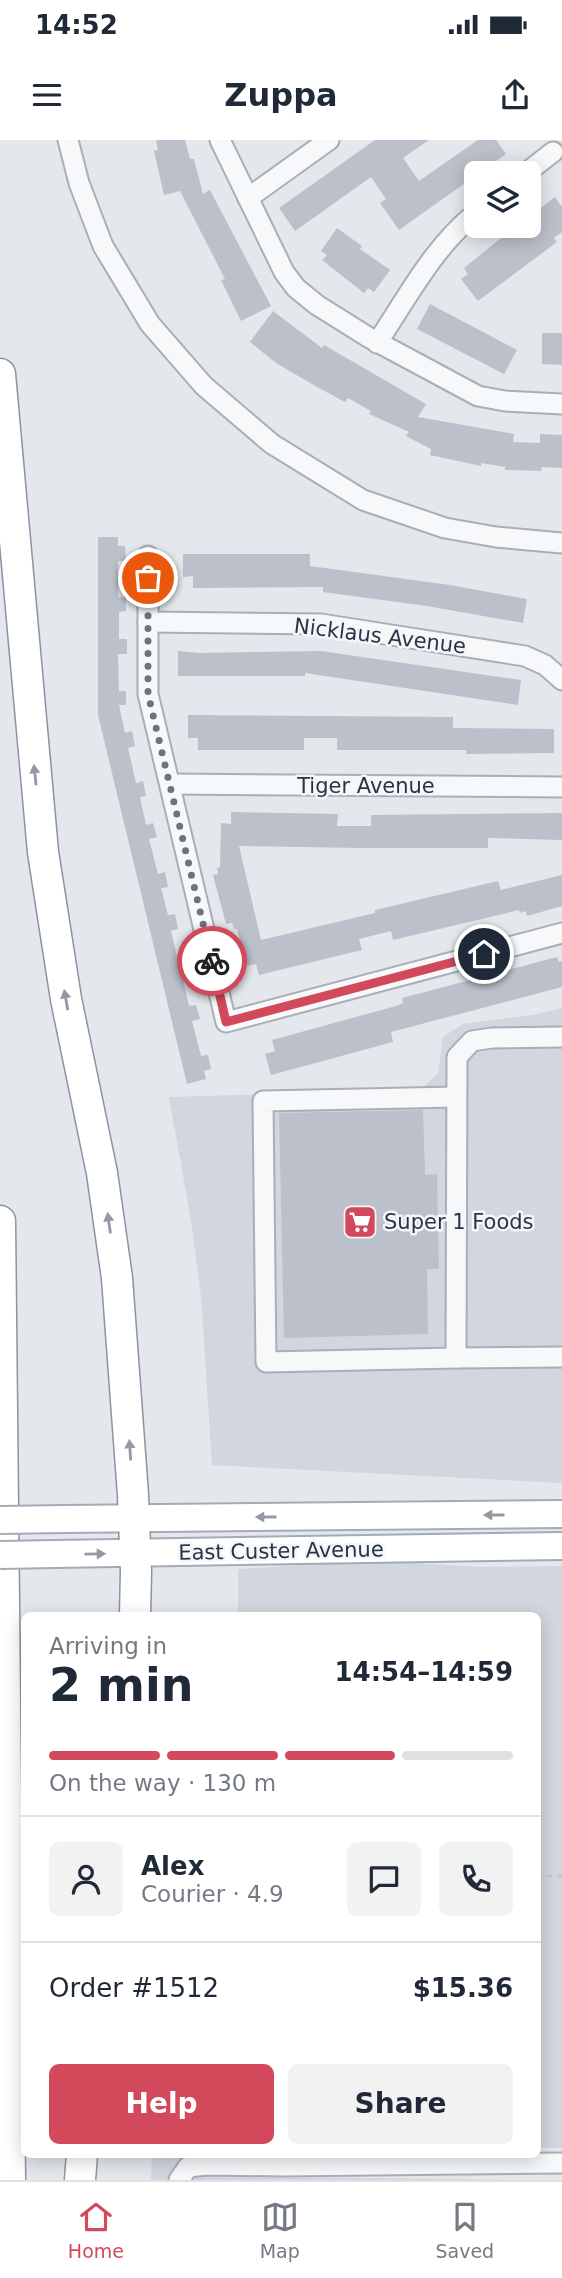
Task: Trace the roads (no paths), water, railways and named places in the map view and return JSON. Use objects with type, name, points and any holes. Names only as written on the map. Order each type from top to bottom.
[{"type":"highway","points":[[0,374],[43,852],[66,999],[102,1173],[117,1278],[135,1553],[135,1612]]},
{"type":"highway","points":[[0,1221],[10,2180]]},
{"type":"highway","points":[[80,2180],[82,2158]]},
{"type":"main road","name":"East Custer Avenue","points":[[0,1520],[562,1514]]},
{"type":"main road","name":"East Custer Avenue","points":[[0,1555],[562,1546]]},
{"type":"street","points":[[68,140],[79,183],[103,246],[150,324],[204,386],[272,444],[363,500],[445,528],[496,537],[562,543]]},
{"type":"street","points":[[220,140],[284,272],[296,288],[317,305],[377,343],[478,396],[505,401],[562,404]]},
{"type":"street","points":[[248,198],[329,140]]},
{"type":"street","points":[[377,343],[442,247],[464,222]]},
{"type":"street","points":[[148,556],[148,694],[226,1022],[562,933]]},
{"type":"street","name":"Nicklaus Avenue","points":[[148,622],[321,624],[525,656],[545,665],[562,680]]},
{"type":"street","name":"Tiger Avenue","points":[[170,784],[562,787]]},
{"type":"street","points":[[456,1359],[457,1057],[472,1041],[492,1038],[562,1037]]},
{"type":"street","points":[[456,1097],[263,1101],[266,1362],[562,1357]]},
{"type":"street","points":[[179,2180],[188,2167],[283,2160],[377,2173],[526,2172],[562,2163]]},
{"type":"place","name":"Super 1 Foods","points":[[360,1222]]}]
